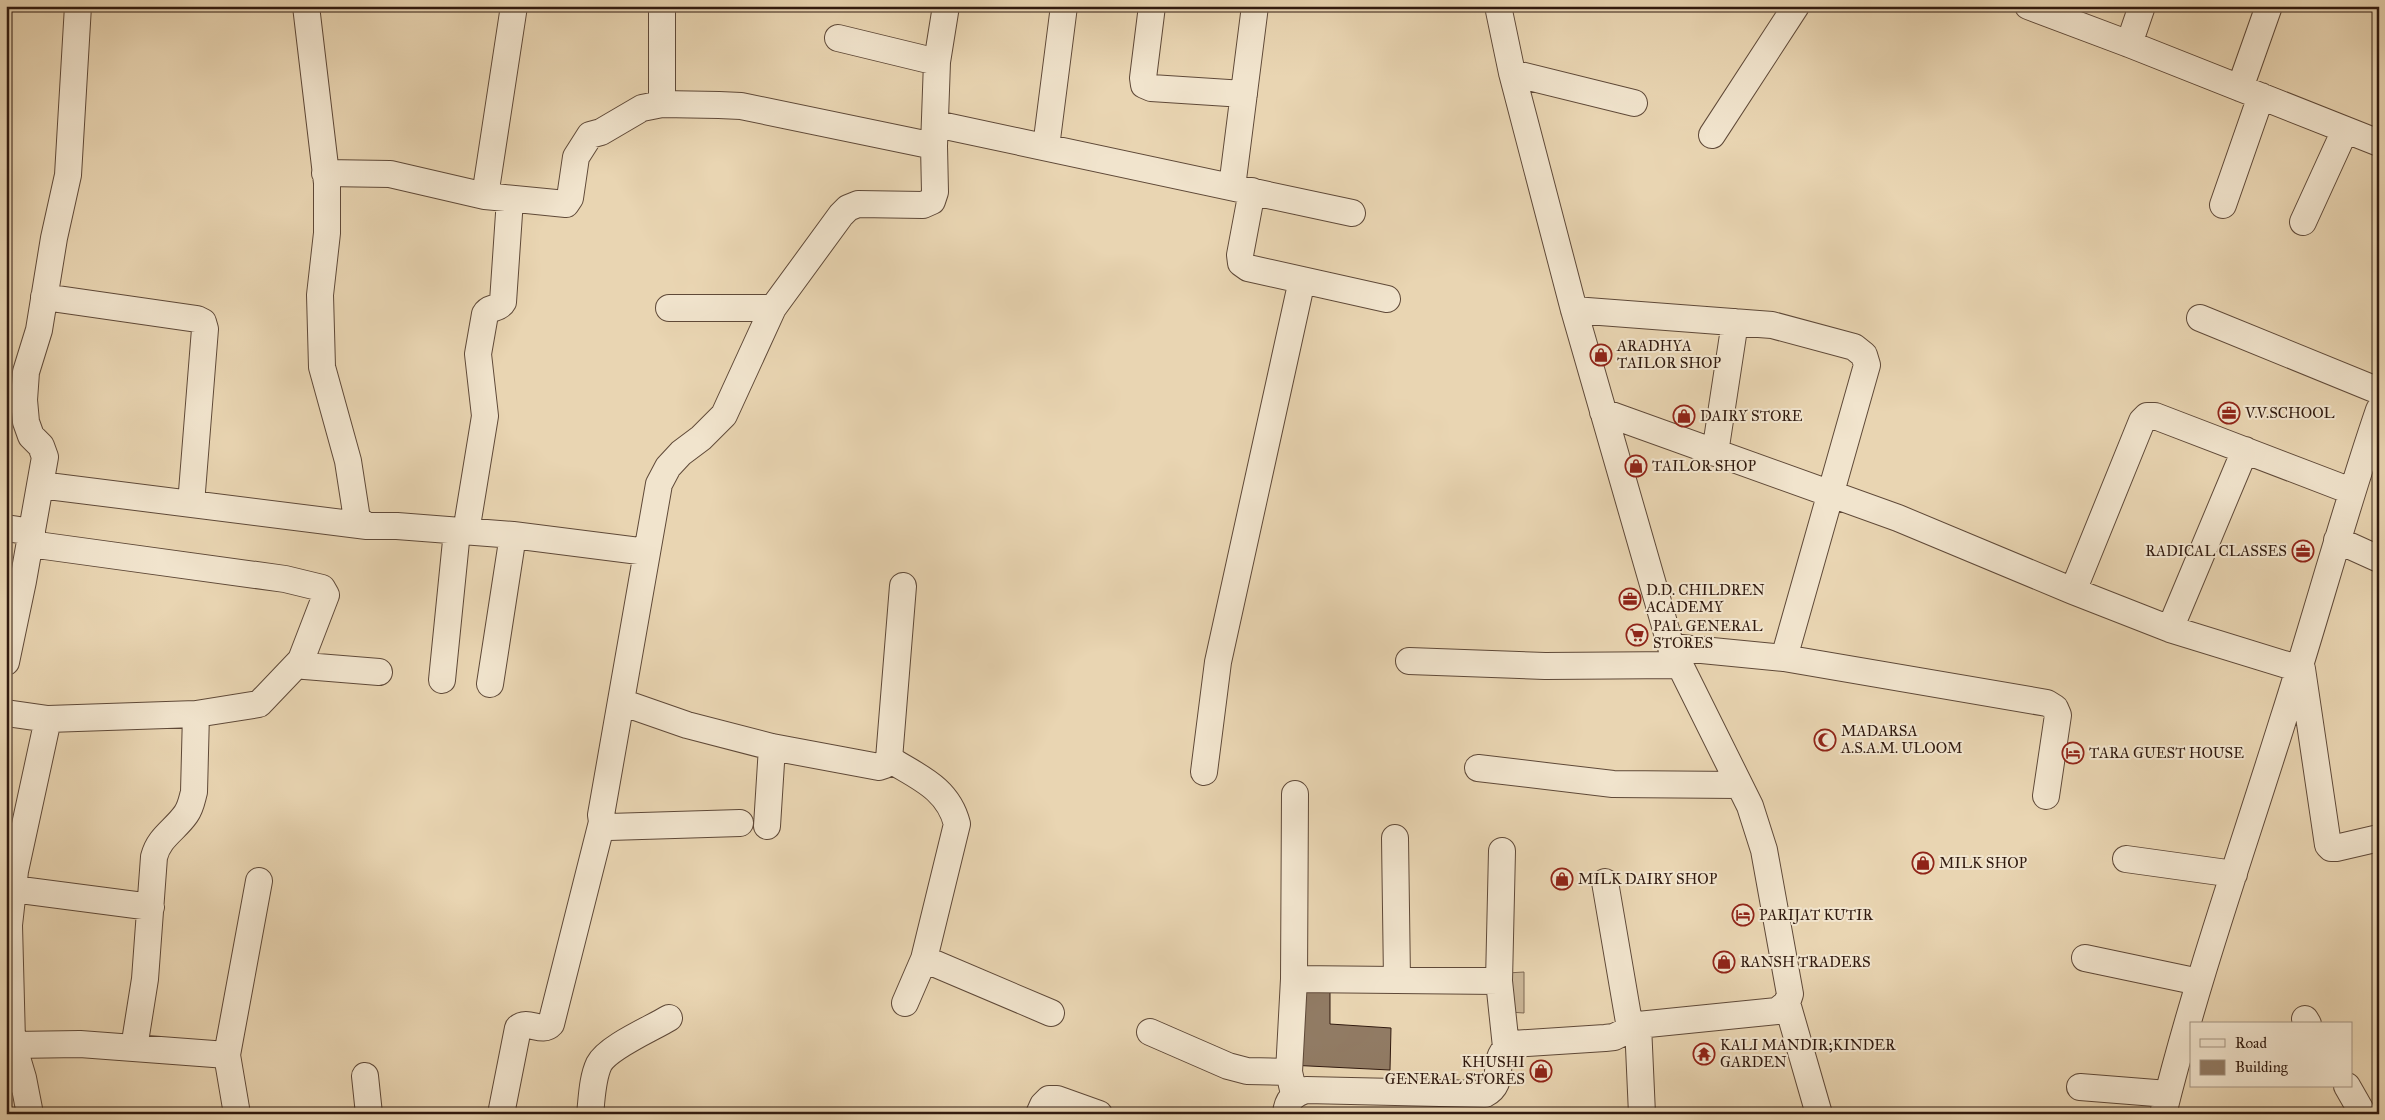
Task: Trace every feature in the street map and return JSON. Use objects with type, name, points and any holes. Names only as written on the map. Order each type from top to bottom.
[{"type":"street","points":[[6,662],[45,457],[41,446],[31,436],[26,422],[24,400],[16,370],[39,330],[54,238],[68,175],[78,6]]},
{"type":"street","points":[[306,6],[325,173],[326,233],[320,294],[322,367],[348,461],[357,519],[368,526]]},
{"type":"street","points":[[442,680],[462,531],[485,416],[478,354],[486,314],[490,309],[499,307],[502,302],[497,197],[514,6]]},
{"type":"street","points":[[662,6],[662,104]]},
{"type":"street","points":[[501,1114],[518,1028],[525,1025],[544,1028],[551,1024],[602,822],[601,815],[658,484],[668,467],[701,438],[724,414],[773,308],[848,208],[858,204],[923,205],[932,201],[936,192],[937,62],[946,6]]},
{"type":"street","points":[[1046,147],[1064,6]]},
{"type":"street","points":[[1152,6],[1143,78],[1144,85],[1151,88],[1244,94]]},
{"type":"street","points":[[1255,6],[1244,94],[1241,263],[1248,268],[1387,299]]},
{"type":"street","points":[[1498,6],[1512,72],[1574,310],[1675,656],[1750,806],[1764,850],[1790,994],[1787,1003],[1819,1114]]},
{"type":"street","points":[[1712,136],[1796,6]]},
{"type":"street","points":[[2028,6],[2379,143]]},
{"type":"street","points":[[2128,44],[2142,6]]},
{"type":"street","points":[[2223,205],[2269,6]]},
{"type":"street","points":[[838,38],[937,62]]},
{"type":"street","points":[[1512,72],[1634,103]]},
{"type":"street","points":[[325,173],[390,174],[497,197],[566,204],[570,198],[576,157],[590,135],[601,132],[642,108],[662,104],[741,106],[935,135],[1046,147],[1352,213]]},
{"type":"street","points":[[2303,222],[2345,130]]},
{"type":"street","points":[[1204,772],[1218,662],[1302,280]]},
{"type":"street","points":[[44,298],[197,319],[203,322],[205,329],[191,504]]},
{"type":"street","points":[[668,308],[773,308]]},
{"type":"street","points":[[1574,310],[1772,325],[1854,347],[1864,354],[1867,365],[1784,658]]},
{"type":"street","points":[[2200,318],[2379,391]]},
{"type":"street","points":[[1715,452],[1735,322]]},
{"type":"street","points":[[2080,1087],[2165,1104],[2199,982],[2300,666],[2351,491],[2379,410]]},
{"type":"street","points":[[1603,412],[1898,518],[2170,629],[2300,666]]},
{"type":"street","points":[[2073,591],[2142,421],[2147,416],[2155,416],[2351,491]]},
{"type":"street","points":[[2170,629],[2245,450]]},
{"type":"street","points":[[40,485],[368,526],[462,531],[647,552]]},
{"type":"street","points":[[6,528],[31,538],[285,579],[322,588],[326,594],[301,660],[260,704],[196,714],[48,719],[6,713]]},
{"type":"street","points":[[490,684],[513,536]]},
{"type":"street","points":[[2337,540],[2379,560]]},
{"type":"street","points":[[621,702],[687,725],[772,747],[879,767],[885,765],[889,759],[903,586]]},
{"type":"street","points":[[1409,661],[1545,666],[1675,656],[1784,658],[2047,703],[2055,708],[2058,716],[2046,796]]},
{"type":"street","points":[[301,660],[301,664],[305,666],[379,672]]},
{"type":"street","points":[[2300,666],[2328,845],[2331,848],[2336,848],[2379,838]]},
{"type":"street","points":[[134,1048],[145,979],[156,847],[186,814],[194,792],[196,714]]},
{"type":"street","points":[[30,1114],[15,1079],[8,978],[9,925],[13,889],[48,719]]},
{"type":"street","points":[[766,826],[772,747]]},
{"type":"street","points":[[889,759],[940,791],[954,812],[957,824],[924,959],[905,1003]]},
{"type":"street","points":[[1478,768],[1613,784],[1740,785]]},
{"type":"street","points":[[1289,1093],[1294,979],[1295,794]]},
{"type":"street","points":[[602,822],[609,827],[740,823]]},
{"type":"street","points":[[1395,838],[1397,980]]},
{"type":"street","points":[[1502,851],[1499,981],[1506,1047]]},
{"type":"street","points":[[2126,859],[2234,874]]},
{"type":"street","points":[[237,1114],[227,1055],[260,881]]},
{"type":"street","points":[[1605,882],[1634,1027],[1642,1114]]},
{"type":"street","points":[[13,889],[151,907]]},
{"type":"street","points":[[2085,958],[2199,982]]},
{"type":"street","points":[[924,959],[1051,1013]]},
{"type":"street","points":[[1294,979],[1499,981]]},
{"type":"street","points":[[1150,1032],[1228,1066],[1247,1071],[1289,1093],[1306,1090],[1411,1103],[1486,1094],[1493,1090],[1497,1082],[1500,1054],[1506,1047],[1513,1044],[1614,1037],[1634,1027],[1776,1011],[1787,1003]]},
{"type":"street","points":[[590,1114],[596,1074],[599,1064],[607,1054],[669,1018]]},
{"type":"street","points":[[13,1045],[80,1044],[227,1055]]},
{"type":"street","points":[[365,1076],[369,1114]]},
{"type":"street","points":[[2347,1088],[2363,1114]]},
{"type":"street","points":[[1039,1114],[1043,1105],[1049,1099],[1057,1099],[1099,1114]]},
{"type":"shaded area","points":[[1524,972],[1524,1013],[1509,1012],[1507,973]]},
{"type":"building","points":[[1294,979],[1330,979],[1330,1024],[1391,1028],[1390,1070],[1289,1065]]},
{"type":"place","name":"ARADHYA TAILOR SHOP","points":[[1601,355]]},
{"type":"place","name":"V.V.SCHOOL","points":[[2229,413]]},
{"type":"place","name":"DAIRY STORE","points":[[1684,416]]},
{"type":"place","name":"TAILOR SHOP","points":[[1636,466]]},
{"type":"place","name":"RADICAL CLASSES","points":[[2303,551]]},
{"type":"place","name":"D.D. CHILDREN ACADEMY","points":[[1630,599]]},
{"type":"place","name":"PAL GENERAL STORES","points":[[1637,635]]},
{"type":"place","name":"MADARSA A.S.A.M. ULOOM","points":[[1825,740]]},
{"type":"place","name":"TARA GUEST HOUSE","points":[[2073,753]]},
{"type":"place","name":"MILK SHOP","points":[[1923,863]]},
{"type":"place","name":"MILK DAIRY SHOP","points":[[1562,879]]},
{"type":"place","name":"PARIJAT KUTIR","points":[[1743,915]]},
{"type":"place","name":"RANSH TRADERS","points":[[1724,962]]},
{"type":"place","name":"KALI MANDIR;KINDER GARDEN","points":[[1704,1054]]},
{"type":"place","name":"KHUSHI GENERAL STORES","points":[[1541,1071]]}]
